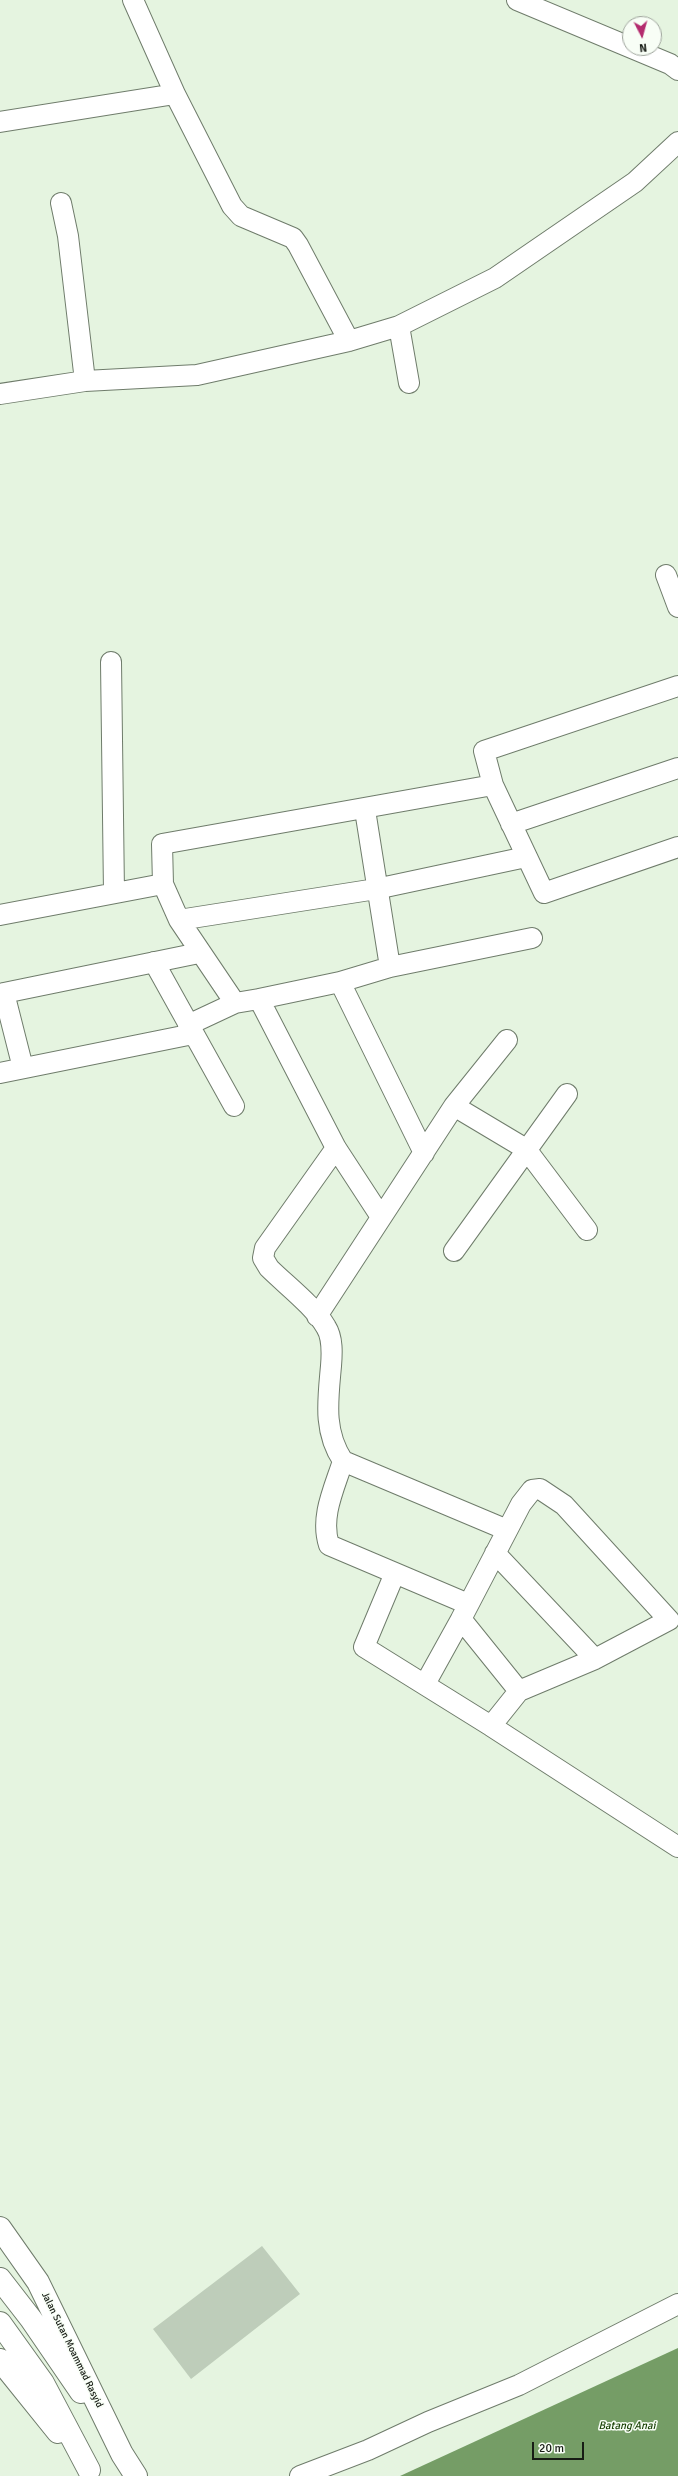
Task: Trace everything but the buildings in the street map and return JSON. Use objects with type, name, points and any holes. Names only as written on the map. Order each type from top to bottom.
[{"type":"highway","name":"Jalan Sutan Moammad Rasyid","points":[[0,2228],[38,2282],[122,2454],[136,2476]]},
{"type":"highway","points":[[0,2279],[31,2319],[122,2454]]},
{"type":"highway","points":[[0,2323],[43,2383],[90,2473]]},
{"type":"highway","points":[[0,2360],[90,2473]]},
{"type":"street","points":[[133,0],[175,94],[232,206],[241,216],[293,238],[349,342]]},
{"type":"street","points":[[517,0],[670,64],[678,70]]},
{"type":"street","points":[[0,122],[175,94]]},
{"type":"street","points":[[0,394],[84,381],[197,375],[349,342],[399,326],[507,270],[635,182],[678,142]]},
{"type":"street","points":[[61,203],[68,236],[84,381]]},
{"type":"street","points":[[399,326],[409,383]]},
{"type":"street","points":[[666,575],[678,607]]},
{"type":"street","points":[[111,662],[114,893]]},
{"type":"street","points":[[678,686],[484,751],[494,785],[526,857],[544,893],[678,847]]},
{"type":"street","points":[[511,824],[678,768]]},
{"type":"street","points":[[235,1003],[179,920],[163,884],[162,844],[365,810],[494,785]]},
{"type":"street","points":[[365,810],[376,889],[390,967]]},
{"type":"street","points":[[179,920],[376,889],[526,857]]},
{"type":"street","points":[[0,915],[163,884]]},
{"type":"street","points":[[0,1073],[190,1029],[235,1003],[340,982],[390,967],[532,938]]},
{"type":"street","points":[[23,1068],[2,986],[154,962],[200,953]]},
{"type":"street","points":[[154,962],[234,1106]]},
{"type":"street","points":[[340,982],[424,1153]]},
{"type":"street","points":[[259,999],[336,1148],[382,1217]]},
{"type":"street","points":[[317,1316],[454,1106],[507,1040]]},
{"type":"street","points":[[454,1251],[567,1094]]},
{"type":"street","points":[[454,1106],[526,1149],[587,1230]]},
{"type":"street","points":[[336,1148],[265,1248],[263,1258],[269,1268],[327,1328],[331,1342],[328,1424],[334,1448],[343,1461],[507,1530]]},
{"type":"street","points":[[343,1461],[326,1516],[325,1532],[329,1545],[395,1573],[464,1611],[519,1691]]},
{"type":"street","points":[[425,1684],[521,1504],[532,1490],[540,1489],[564,1505],[670,1620],[595,1659],[519,1691],[491,1726]]},
{"type":"street","points":[[495,1553],[595,1659]]},
{"type":"street","points":[[395,1573],[364,1647],[491,1726],[678,1847]]},
{"type":"street","points":[[300,2476],[368,2450],[428,2422],[519,2385],[678,2304]]},
{"type":"water","name":"Batang Anai","points":[[678,2348],[678,2476],[400,2476]]}]
